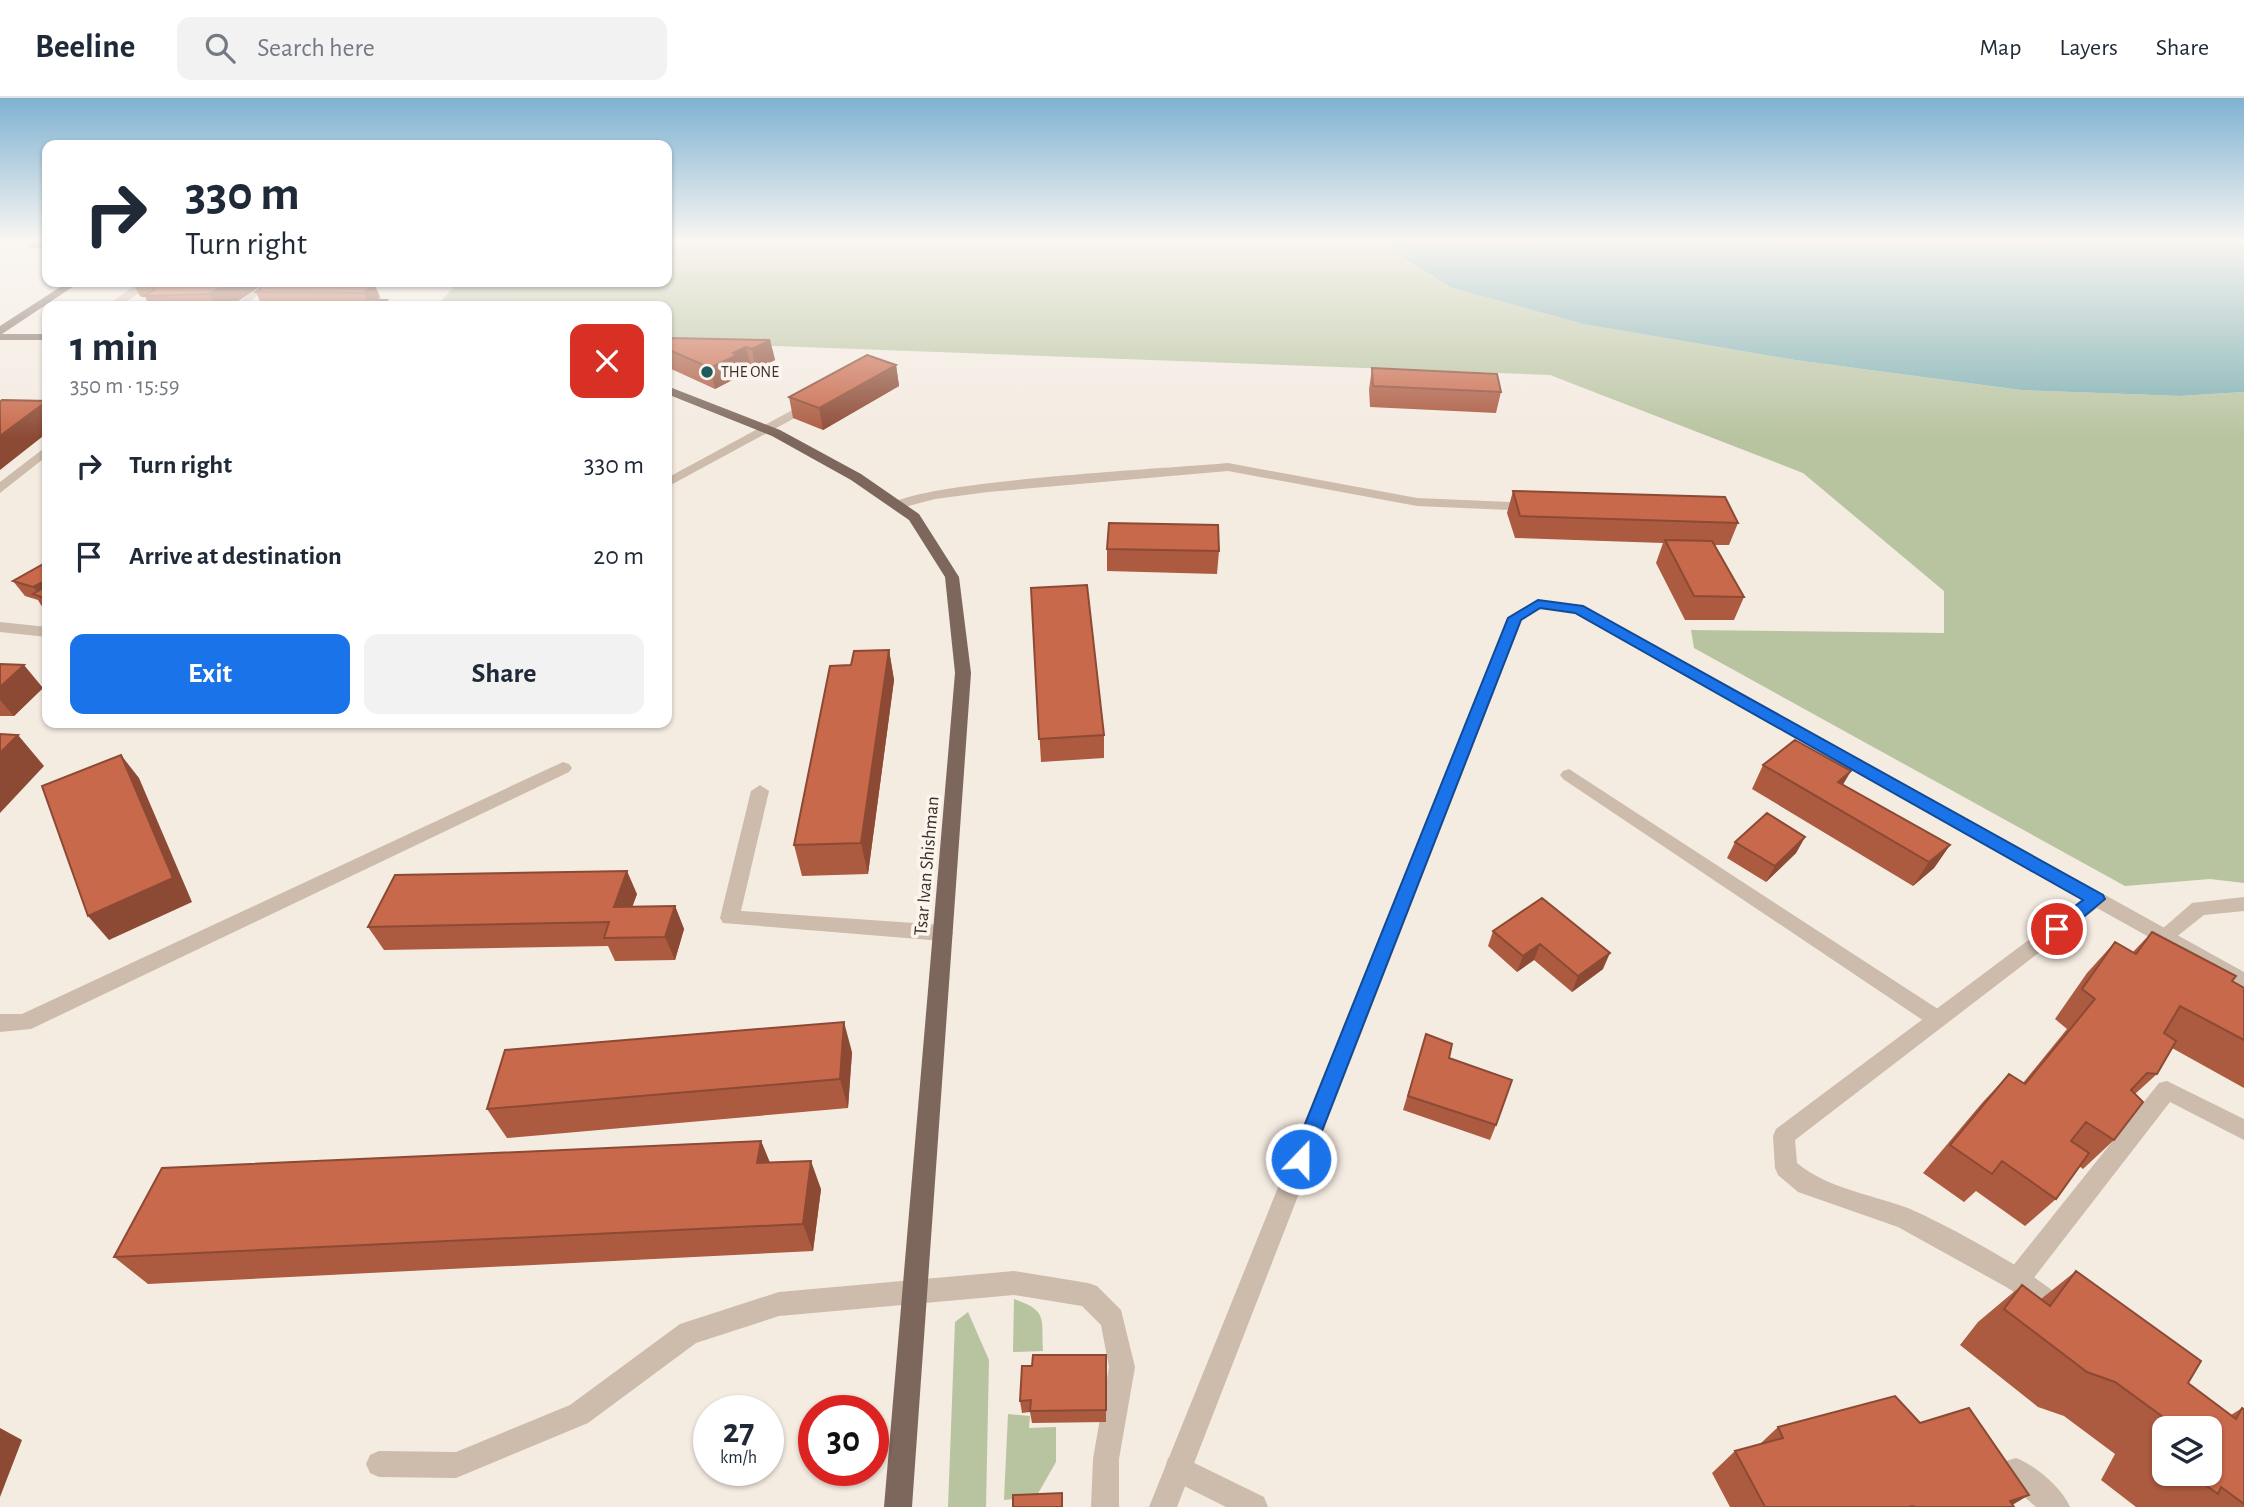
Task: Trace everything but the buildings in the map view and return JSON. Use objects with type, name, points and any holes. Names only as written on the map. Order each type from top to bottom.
[{"type":"main road","points":[[0,331],[39,306]]},
{"type":"main road","points":[[0,337],[42,337]]},
{"type":"main road","name":"Tsar Ivan Shishman","points":[[672,392],[766,428],[856,477],[914,517],[951,578],[963,673],[898,1507]]},
{"type":"street","points":[[672,480],[822,398]]},
{"type":"street","points":[[0,489],[42,454]]},
{"type":"street","points":[[897,505],[934,495],[988,488],[1228,467],[1417,502],[1510,506]]},
{"type":"street","points":[[1163,1507],[1515,618],[1538,604],[1578,609],[2244,982]]},
{"type":"street","points":[[0,628],[42,632]]},
{"type":"street","points":[[0,1023],[24,1023],[563,768]]},
{"type":"street","points":[[1569,775],[1937,1019]]},
{"type":"street","points":[[760,791],[730,918],[943,933]]},
{"type":"street","points":[[2082,1327],[2017,1280],[1904,1218],[1806,1185],[1786,1168],[1784,1136],[2096,899]]},
{"type":"street","points":[[2163,937],[2199,908],[2244,904]]},
{"type":"street","points":[[2017,1280],[2167,1090],[2244,1130]]},
{"type":"street","points":[[379,1464],[456,1465],[579,1414],[689,1333],[779,1304],[1014,1283],[1088,1295],[1112,1319],[1122,1367],[1106,1459],[1105,1507]]},
{"type":"street","points":[[1178,1468],[1254,1507]]},
{"type":"street","points":[[2016,1471],[2056,1507]]},
{"type":"green space","points":[[672,306],[1517,306],[1583,324],[1795,360],[2021,390],[2180,396],[2244,392],[2244,883],[2210,879],[2125,886],[1694,648],[1691,630],[1944,633],[1944,591],[1803,473],[1550,375],[672,342]]},
{"type":"green space","points":[[1014,1299],[1038,1312],[1042,1324],[1043,1351],[1013,1352]]},
{"type":"green space","points":[[968,1312],[989,1360],[986,1507],[948,1507],[955,1322]]},
{"type":"green space","points":[[1008,1414],[1030,1416],[1029,1428],[1056,1427],[1056,1462],[1036,1497],[1004,1500]]},
{"type":"water","points":[[1517,306],[2244,306],[2244,392],[2180,396],[2021,390],[1795,360],[1583,324]]},
{"type":"place","name":"THE ONE","points":[[707,372]]},
{"type":"route","points":[[1301,1159],[1515,618],[1538,604],[1578,609],[2096,899],[2057,929]]}]
